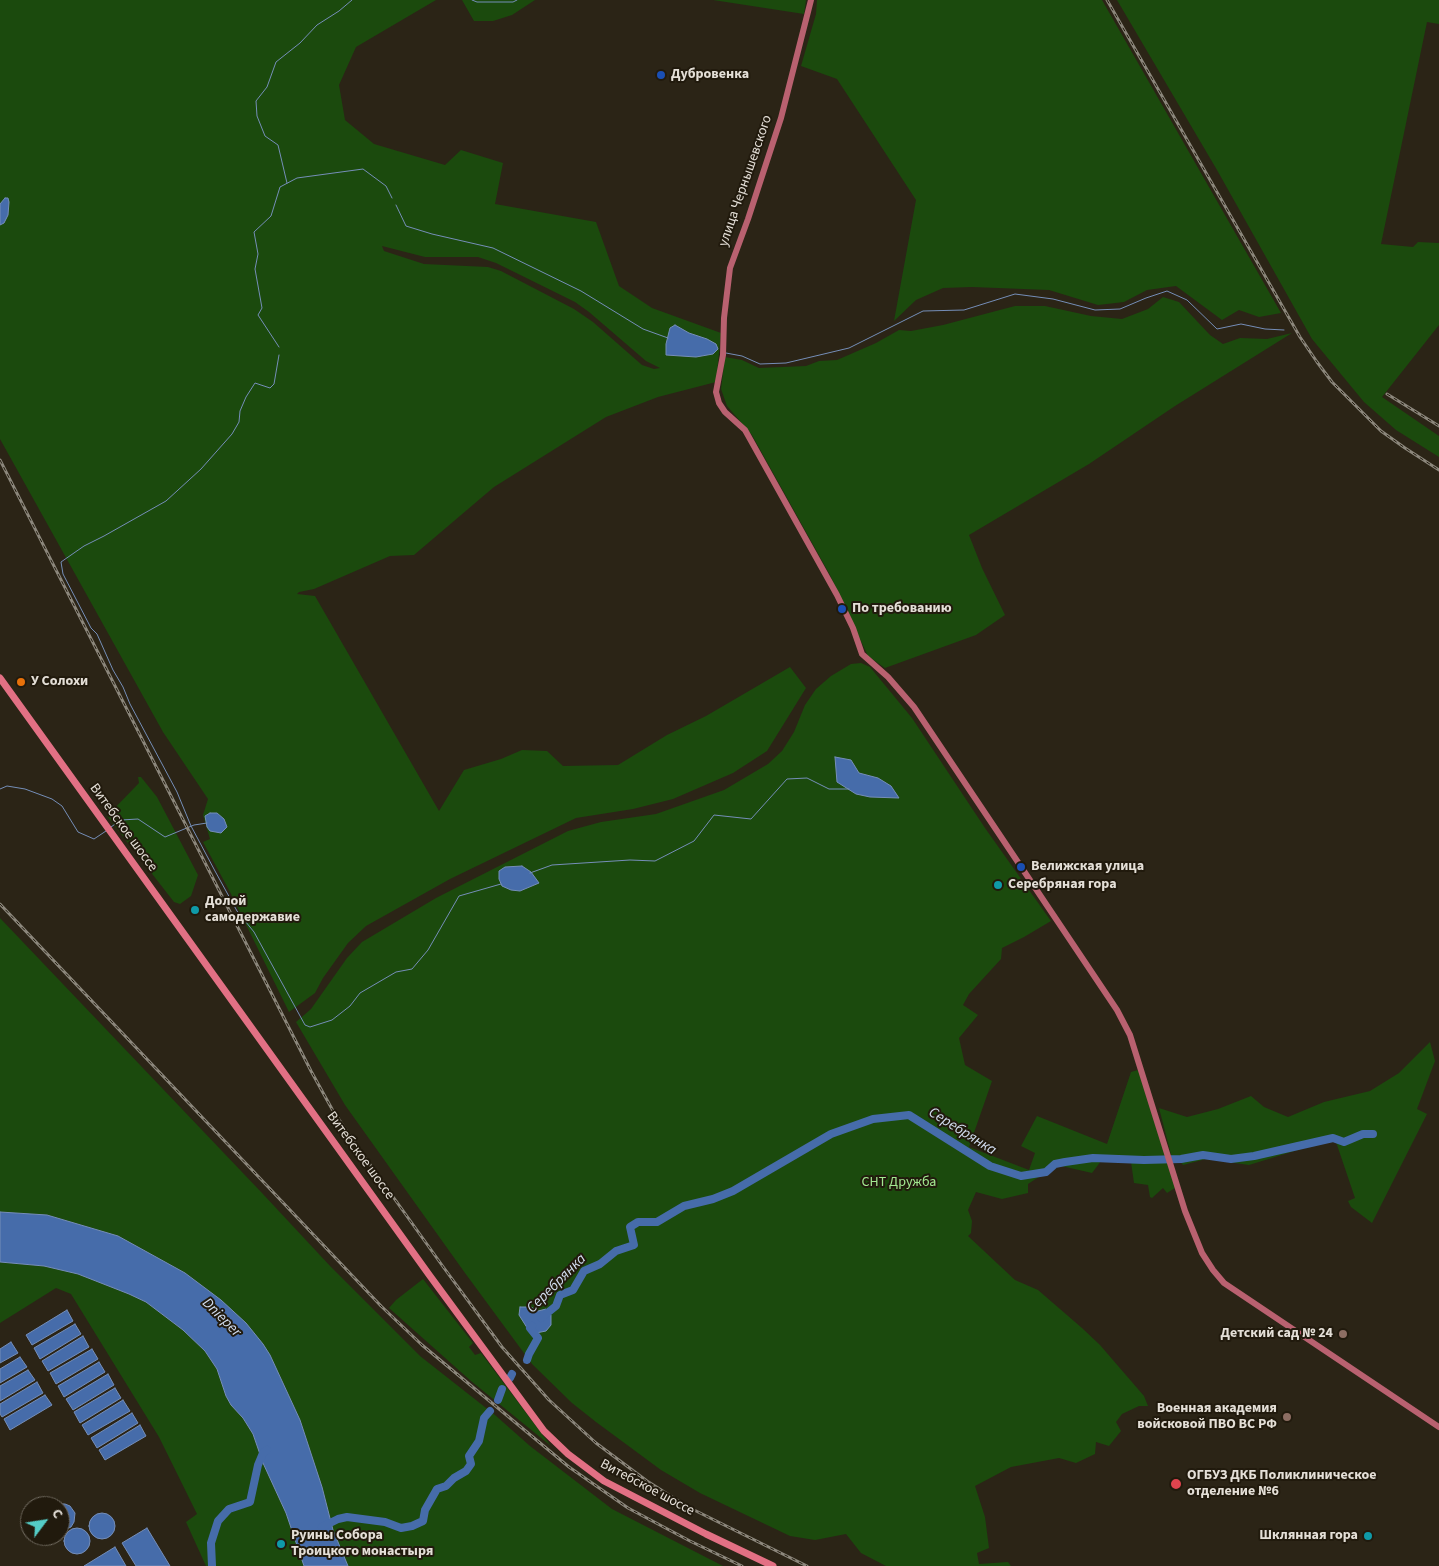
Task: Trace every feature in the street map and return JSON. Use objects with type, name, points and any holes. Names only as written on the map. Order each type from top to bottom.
[{"type":"main road","name":"Витебское шоссе","points":[[0,678],[544,1431],[568,1454],[604,1481],[706,1534],[773,1566]]},
{"type":"street","name":"улица Чернышевского","points":[[810,0],[781,118],[730,268],[727,284],[723,356],[716,392],[719,403],[725,412],[745,430],[837,595],[853,628],[862,654],[888,677],[914,707],[1117,1010],[1130,1036],[1185,1211],[1202,1253],[1224,1283],[1439,1427]]},
{"type":"green space","points":[[0,0],[436,0],[356,47],[339,85],[345,120],[374,144],[445,165],[461,150],[503,163],[495,204],[596,222],[619,286],[652,308],[721,333],[716,382],[658,397],[606,417],[494,487],[414,555],[390,556],[314,589],[297,594],[315,596],[439,811],[464,770],[501,759],[522,750],[547,751],[563,766],[618,765],[667,735],[706,716],[790,667],[806,688],[767,751],[733,773],[673,799],[633,809],[576,818],[450,879],[366,926],[348,943],[323,978],[315,993],[289,1012],[230,892],[203,842],[210,839],[203,815],[208,799],[163,732],[0,439]],"holes":[[[382,246],[425,257],[478,257],[496,263],[575,302],[646,361],[660,368],[654,369],[642,365],[593,322],[574,309],[501,271],[488,267],[424,264],[384,251]]]},
{"type":"green space","points":[[462,0],[535,0],[512,15],[493,21],[474,21]]},
{"type":"green space","points":[[713,0],[806,0],[804,14]]},
{"type":"green space","points":[[817,0],[1102,0],[1281,313],[1259,317],[1239,310],[1222,320],[1176,286],[1147,290],[1124,302],[1098,305],[1049,290],[972,287],[943,288],[916,300],[894,321],[916,200],[837,79],[801,66],[816,14]]},
{"type":"green space","points":[[1117,0],[1439,0],[1439,24],[1427,22],[1381,244],[1413,247],[1418,242],[1439,243],[1439,325],[1382,397],[1439,436],[1439,457],[1396,430],[1364,402],[1312,339],[1217,170]]},
{"type":"green space","points":[[1163,297],[1179,302],[1210,335],[1223,344],[1240,338],[1267,339],[1292,333],[1175,406],[1089,464],[969,535],[982,568],[1005,615],[976,635],[885,668],[868,656],[830,575],[752,435],[727,406],[721,389],[725,357],[742,360],[759,368],[806,366],[819,361],[837,360],[876,343],[899,330],[911,331],[943,325],[1015,306],[1045,306],[1091,316],[1122,319],[1148,309]]},
{"type":"green space","name":"СНТ Дружба","points":[[861,663],[870,667],[912,718],[985,828],[1051,921],[1002,948],[1001,959],[969,994],[963,1005],[978,1015],[959,1038],[965,1065],[992,1081],[969,1147],[1029,1170],[1035,1153],[1021,1146],[1037,1116],[1107,1144],[1131,1072],[1138,1070],[1175,1188],[1167,1193],[1163,1188],[1152,1198],[1150,1197],[1148,1185],[1134,1183],[1131,1162],[1101,1161],[1092,1173],[1057,1165],[1028,1184],[1028,1193],[1002,1199],[976,1192],[968,1210],[972,1221],[971,1233],[968,1236],[1015,1280],[1038,1290],[1100,1345],[1144,1396],[1148,1406],[1139,1406],[1122,1414],[1116,1422],[1121,1431],[1109,1446],[1096,1442],[1095,1454],[1076,1463],[1059,1458],[1011,1467],[975,1486],[985,1517],[989,1548],[977,1553],[979,1564],[1008,1562],[1011,1566],[886,1566],[861,1553],[846,1534],[815,1540],[790,1536],[700,1493],[661,1470],[596,1422],[572,1403],[532,1364],[345,1105],[296,1022],[311,1009],[347,958],[362,942],[436,898],[568,831],[601,822],[656,814],[724,790],[768,764],[782,751],[794,732],[805,705],[816,689],[831,676],[851,664]]},
{"type":"green space","points":[[138,777],[141,777],[157,797],[198,875],[191,896],[180,904],[174,902],[107,816],[139,783]]},
{"type":"green space","points":[[0,918],[331,1267],[420,1356],[495,1415],[530,1446],[612,1509],[723,1566],[348,1566],[333,1530],[322,1487],[300,1420],[280,1376],[221,1300],[185,1273],[118,1236],[47,1215],[0,1212]]},
{"type":"green space","points":[[1430,1042],[1435,1061],[1417,1109],[1427,1114],[1372,1223],[1351,1207],[1348,1201],[1355,1198],[1336,1142],[1327,1141],[1249,1165],[1206,1159],[1183,1165],[1180,1161],[1173,1162],[1159,1108],[1187,1117],[1218,1109],[1251,1096],[1264,1107],[1288,1117],[1324,1102],[1370,1091],[1399,1073]]},
{"type":"green space","points":[[0,1262],[44,1266],[78,1274],[129,1294],[146,1302],[183,1330],[205,1351],[217,1369],[231,1405],[243,1418],[253,1434],[263,1463],[286,1513],[304,1566],[206,1566],[186,1522],[197,1514],[159,1437],[71,1294],[56,1288],[0,1323]]},
{"type":"green space","points":[[423,1279],[473,1343],[469,1347],[475,1355],[481,1353],[551,1446],[471,1381],[389,1308],[396,1300]]},
{"type":"water","points":[[5,198],[8,198],[9,202],[8,215],[4,223],[0,225],[0,204]]},
{"type":"water","points":[[675,325],[716,344],[718,349],[713,354],[696,357],[666,355],[666,344],[670,328]]},
{"type":"water","points":[[835,757],[851,760],[859,773],[878,778],[891,786],[899,798],[870,797],[856,794],[837,782]]},
{"type":"water","points":[[210,813],[217,813],[224,819],[227,827],[221,833],[210,831],[207,827],[205,816]]},
{"type":"water","points":[[522,866],[531,872],[539,883],[520,891],[502,886],[499,879],[499,871],[505,867]]},
{"type":"water","name":"Dnieper","points":[[0,1212],[47,1215],[118,1236],[185,1273],[221,1300],[246,1323],[270,1355],[300,1420],[322,1487],[333,1530],[348,1566],[304,1566],[286,1513],[263,1463],[253,1434],[243,1418],[231,1405],[217,1369],[205,1351],[183,1330],[146,1302],[129,1294],[78,1274],[44,1266],[0,1262]]},
{"type":"water","points":[[520,1307],[531,1307],[538,1311],[546,1309],[551,1315],[551,1325],[546,1331],[531,1334],[519,1315]]},
{"type":"water","points":[[67,1310],[73,1321],[32,1345],[26,1335]]},
{"type":"water","points":[[75,1324],[81,1334],[40,1359],[34,1348]]},
{"type":"water","points":[[83,1336],[89,1347],[48,1371],[42,1361]]},
{"type":"water","points":[[11,1342],[18,1353],[0,1363],[0,1349]]},
{"type":"water","points":[[92,1349],[98,1359],[56,1384],[50,1373]]},
{"type":"water","points":[[20,1357],[27,1367],[0,1383],[0,1369]]},
{"type":"water","points":[[99,1362],[105,1372],[64,1397],[58,1386]]},
{"type":"water","points":[[28,1370],[35,1380],[0,1401],[0,1386]]},
{"type":"water","points":[[108,1374],[114,1385],[73,1410],[66,1399]]},
{"type":"water","points":[[37,1382],[43,1393],[2,1417],[0,1414],[0,1404]]},
{"type":"water","points":[[115,1388],[121,1398],[80,1423],[74,1412]]},
{"type":"water","points":[[45,1395],[52,1405],[10,1430],[4,1419]]},
{"type":"water","points":[[123,1400],[130,1411],[88,1435],[82,1425]]},
{"type":"water","points":[[132,1413],[138,1423],[97,1448],[91,1438]]},
{"type":"water","points":[[140,1425],[146,1436],[105,1460],[99,1450]]},
{"type":"water","points":[[70,1506],[75,1513],[74,1522],[71,1527]]},
{"type":"water","points":[[102,1513],[111,1517],[115,1526],[111,1535],[102,1539],[93,1535],[89,1526],[93,1517]]},
{"type":"water","points":[[147,1528],[170,1566],[136,1566],[122,1543]]},
{"type":"water","points":[[72,1529],[82,1529],[89,1536],[89,1546],[82,1553],[72,1553],[65,1546],[70,1546],[70,1530]]},
{"type":"water","points":[[115,1547],[126,1566],[84,1566]]},
{"type":"waterway","points":[[287,183],[278,145],[265,136],[257,116],[256,101],[267,87],[276,62],[300,43],[317,25],[352,0]]},
{"type":"waterway","points":[[472,0],[477,2],[513,2],[517,0]]},
{"type":"waterway","points":[[279,347],[258,315],[262,308],[255,269],[258,254],[254,232],[271,216],[280,187],[297,178],[363,169],[386,186],[392,198]]},
{"type":"waterway","points":[[396,205],[406,226],[493,248],[581,291],[643,329],[668,338]]},
{"type":"waterway","points":[[726,353],[742,356],[760,364],[786,363],[849,348],[923,311],[964,310],[1015,294],[1053,299],[1095,310],[1120,309],[1167,291],[1187,300],[1217,329],[1241,324],[1265,329],[1284,330]]},
{"type":"waterway","points":[[279,355],[274,384],[270,388],[255,383],[246,397],[240,411],[239,422],[232,434],[201,469],[166,501],[84,546],[61,562],[63,574],[91,628],[97,634],[113,670],[177,792],[191,826],[215,871],[237,911],[254,932],[305,1025],[310,1027],[332,1020],[350,1006],[360,993],[396,972],[412,969],[428,950],[459,896],[501,884]]},
{"type":"waterway","points":[[530,873],[552,865],[630,860],[655,861],[694,841],[714,815],[751,819],[787,779],[807,778],[829,789],[849,789]]},
{"type":"waterway","points":[[0,789],[7,786],[25,789],[52,799],[62,806],[78,832],[94,839],[106,831]]},
{"type":"waterway","points":[[111,827],[121,820],[138,819],[165,837],[194,825],[207,823]]},
{"type":"waterway","name":"Серебрянка","points":[[541,1318],[556,1306],[560,1295],[573,1290],[584,1271],[600,1264],[616,1251],[634,1245],[630,1227],[638,1222],[657,1222],[684,1206],[713,1199],[733,1191],[831,1134],[873,1119],[909,1115],[990,1166],[1021,1176],[1046,1172],[1055,1164],[1093,1158],[1181,1159],[1203,1155],[1231,1159],[1254,1156],[1333,1138],[1344,1142],[1363,1134],[1373,1134]]},
{"type":"waterway","name":"Серебрянка","points":[[527,1360],[538,1338],[530,1328],[532,1326]]},
{"type":"waterway","name":"Серебрянка","points":[[510,1378],[512,1374]]},
{"type":"waterway","name":"Серебрянка","points":[[498,1400],[502,1389]]},
{"type":"waterway","name":"Серебрянка","points":[[322,1527],[347,1517],[385,1522],[401,1528],[423,1521],[425,1510],[437,1489],[446,1486],[454,1478],[466,1471],[471,1464],[469,1456],[479,1441],[484,1418],[490,1411]]},
{"type":"waterway","points":[[212,1566],[211,1543],[218,1521],[229,1509],[250,1502],[258,1465],[263,1453],[267,1450]]},
{"type":"railway","points":[[1107,0],[1300,337],[1317,362],[1332,382],[1381,431],[1439,470]]},
{"type":"railway","points":[[1387,394],[1439,426]]},
{"type":"railway","points":[[0,460],[311,1071],[332,1109],[356,1145],[444,1268],[502,1347],[549,1400],[596,1443],[647,1481],[688,1507],[807,1566]]},
{"type":"railway","points":[[0,904],[381,1306],[422,1345],[569,1467],[628,1508],[742,1566]]},
{"type":"place","name":"Дубровенка","points":[[661,75]]},
{"type":"place","name":"По требованию","points":[[842,609]]},
{"type":"place","name":"У Солохи","points":[[21,682]]},
{"type":"place","name":"Велижская улица","points":[[1021,867]]},
{"type":"place","name":"Серебряная гора","points":[[998,885]]},
{"type":"place","name":"Долой самодержавие","points":[[195,910]]},
{"type":"place","name":"Детский сад № 24","points":[[1343,1334]]},
{"type":"place","name":"Военная академия войсковой ПВО ВС РФ","points":[[1287,1417]]},
{"type":"place","name":"ОГБУЗ ДКБ Поликлиническое отделение №6","points":[[1176,1484]]},
{"type":"place","name":"Шклянная гора","points":[[1368,1536]]},
{"type":"place","name":"Руины Собора Троицкого монастыря","points":[[281,1544]]}]
